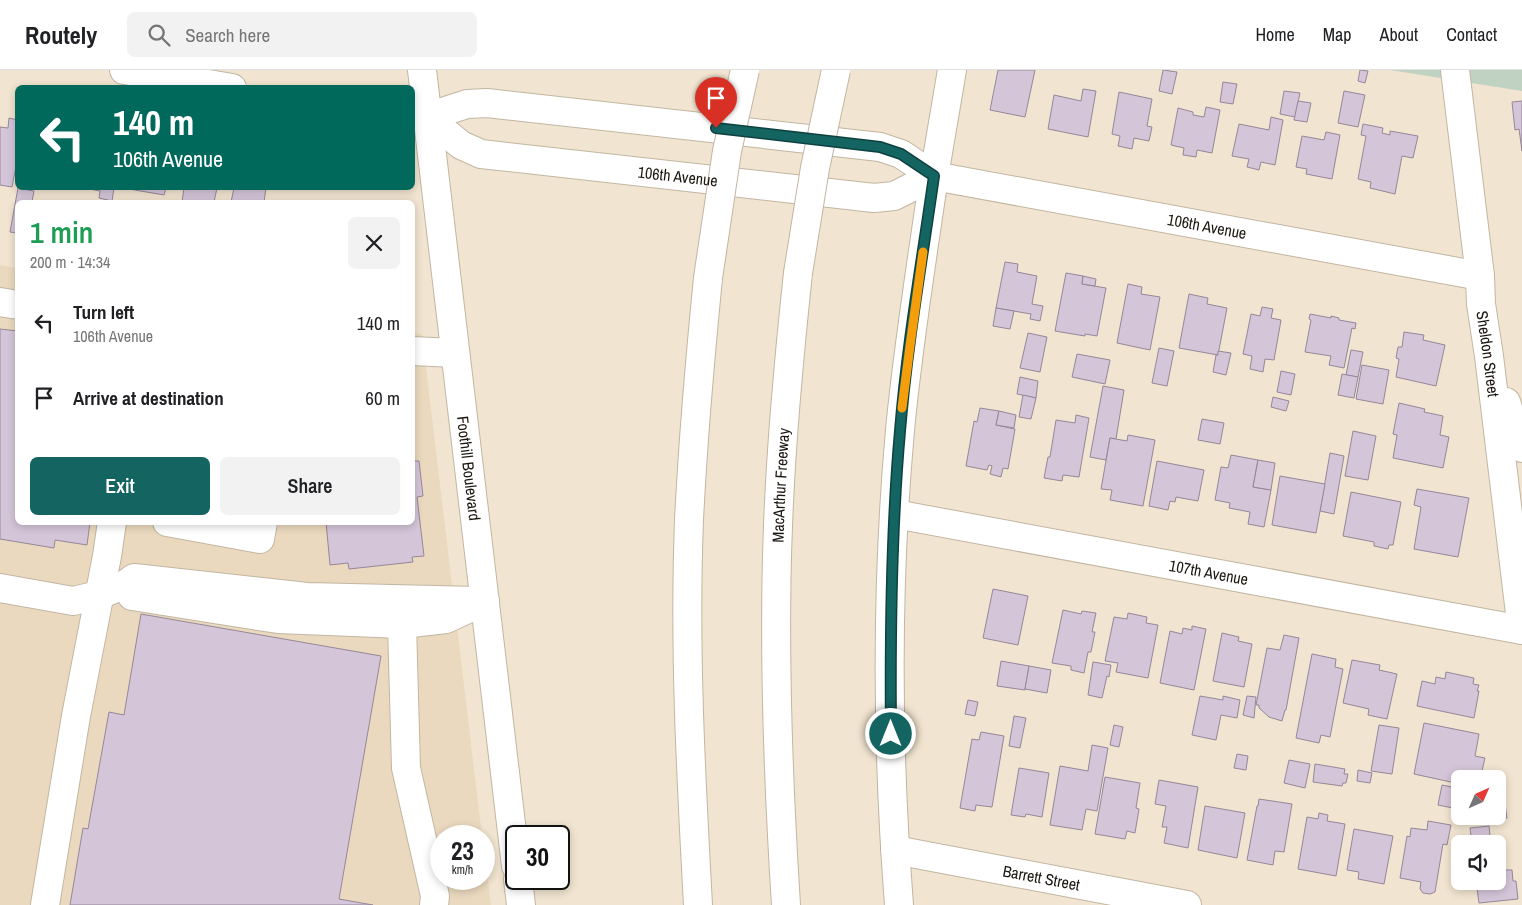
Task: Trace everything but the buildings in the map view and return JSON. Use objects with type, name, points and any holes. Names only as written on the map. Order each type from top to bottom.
[{"type":"main road","points":[[124,70],[214,85]]},
{"type":"main road","name":"Foothill Boulevard","points":[[422,70],[420,116],[455,353],[511,825]]},
{"type":"main road","points":[[698,905],[691,766],[688,643],[689,520],[697,397],[708,278],[727,151],[745,70]]},
{"type":"main road","name":"MacArthur Freeway","points":[[786,905],[776,647],[778,526],[785,392],[798,273],[814,168],[836,70]]},
{"type":"main road","points":[[899,905],[891,734],[890,624],[894,514],[900,430],[910,346],[934,176],[952,70]]},
{"type":"main road","name":"Sheldon Street","points":[[1456,74],[1480,276],[1481,304],[1519,585],[1522,630]]},
{"type":"main road","name":"106th Avenue","points":[[420,116],[468,104],[487,102],[880,147],[901,154],[934,176],[1480,276]]},
{"type":"main road","name":"106th Avenue","points":[[420,116],[461,145],[480,154],[874,198],[894,196],[934,176]]},
{"type":"main road","points":[[0,302],[15,304]]},
{"type":"main road","points":[[415,351],[455,353]]},
{"type":"main road","points":[[1489,356],[1522,448]]},
{"type":"main road","name":"107th Avenue","points":[[894,514],[1522,630]]},
{"type":"main road","points":[[45,905],[76,716],[112,525]]},
{"type":"main road","points":[[185,525],[260,538],[262,525]]},
{"type":"main road","points":[[129,590],[134,578],[307,597],[484,601]]},
{"type":"main road","points":[[0,588],[73,601],[129,590],[278,620],[402,624],[446,619],[484,601]]},
{"type":"main road","points":[[402,624],[406,768],[435,896],[434,905]]},
{"type":"main road","name":"Barrett Street","points":[[895,850],[1187,905]]},
{"type":"main road","points":[[519,890],[521,905]]},
{"type":"shaded area","points":[[0,265],[15,268],[15,525],[415,525],[415,333],[422,334],[481,825],[430,825],[430,890],[489,890],[491,905],[0,905]]},
{"type":"green space","points":[[1390,70],[1522,70],[1522,91]]},
{"type":"slow traffic","points":[[902,408],[923,252]]},
{"type":"route","points":[[716,128],[880,147],[901,154],[934,176],[900,430],[894,514],[890,624],[891,734]]}]
